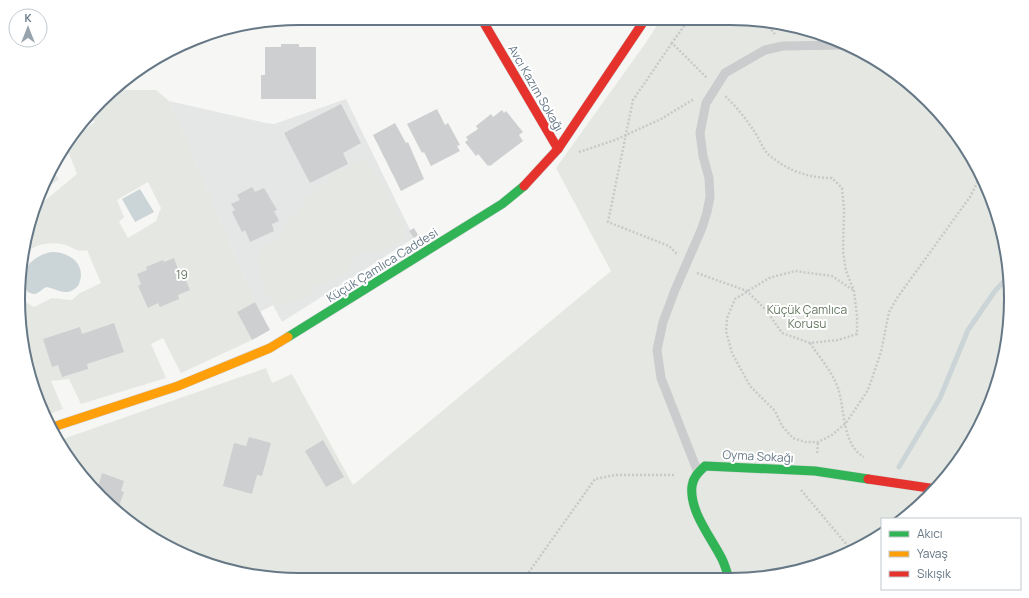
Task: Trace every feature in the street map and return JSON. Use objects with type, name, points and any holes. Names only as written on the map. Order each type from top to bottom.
[{"type":"main road","name":"Avcı Kazım Sokağı","points":[[485,25],[558,150]]},
{"type":"main road","name":"Küçük Çamlıca Caddesi","points":[[56,426],[178,386],[270,348],[502,204],[518,192],[558,150],[641,25]]},
{"type":"main road","name":"Oyma Sokağı","points":[[695,473],[705,466],[815,471],[929,488]]},
{"type":"main road","points":[[695,473],[692,498],[696,510],[722,559],[727,573]]},
{"type":"lane","points":[[695,473],[661,378],[657,350],[663,322],[702,228],[710,197],[709,178],[703,156],[700,133],[706,103],[725,73],[765,50],[783,46],[833,45]]},
{"type":"path","points":[[672,43],[715,87],[734,104],[754,130],[767,152],[791,170],[814,178],[832,178],[842,188],[844,208],[843,251],[846,271],[854,291],[857,316],[857,334],[838,340],[810,343],[782,333],[766,310],[747,291],[694,272],[669,246],[608,222],[633,100],[684,25]]},
{"type":"path","points":[[558,150],[585,152],[661,119],[715,87]]},
{"type":"path","points":[[854,291],[832,276],[795,271],[769,278],[735,299],[727,318],[726,331],[732,353],[740,369],[750,386],[775,411],[782,426],[793,438],[805,442],[818,442],[832,435],[846,423],[868,390],[881,352],[890,312],[897,298],[970,197],[978,182]]},
{"type":"path","points":[[810,343],[827,366],[838,387],[849,442],[859,455],[865,458]]},
{"type":"path","points":[[817,451],[818,442]]},
{"type":"path","points":[[528,573],[595,479],[615,475],[695,473]]},
{"type":"path","points":[[799,487],[848,546]]},
{"type":"shaded area","points":[[346,99],[414,238],[282,322],[273,305],[260,312],[169,101],[274,124]]},
{"type":"shaded area","points":[[140,189],[154,212],[135,222],[122,199]]},
{"type":"shaded area","points":[[52,252],[65,254],[76,262],[81,272],[81,279],[78,286],[67,292],[47,287],[36,294],[29,293],[26,290],[28,266],[37,257]]},
{"type":"green space","name":"Küçük Çamlıca Korusu","points":[[657,25],[730,25],[766,27],[783,30],[801,34],[835,46],[851,53],[882,71],[924,105],[958,147],[976,178],[995,228],[1002,263],[1004,299],[1002,335],[995,370],[976,420],[958,451],[936,480],[911,505],[894,518],[881,518],[881,528],[851,545],[835,552],[801,564],[766,571],[730,573],[299,573],[263,571],[228,564],[194,552],[178,545],[147,527],[105,493],[71,451],[64,439],[266,368],[272,383],[292,374],[353,485],[611,271],[556,168]]},
{"type":"green space","name":"19","points":[[122,90],[156,90],[169,101],[255,302],[237,312],[252,340],[181,373],[163,338],[151,344],[166,378],[81,404],[69,379],[51,381],[63,409],[50,414],[34,370],[27,335],[25,302],[34,307],[52,298],[72,300],[80,293],[101,283],[87,250],[79,251],[66,245],[49,243],[29,250],[34,228],[43,202],[77,174],[68,152],[84,130],[95,122],[93,118]],"holes":[[[148,182],[161,208],[156,221],[128,238],[119,222],[124,217],[117,200]]]},
{"type":"green space","points":[[363,158],[373,170],[388,195],[407,235],[394,246],[376,253],[361,249],[353,259],[350,269],[345,273],[336,279],[315,285],[306,300],[289,302],[280,307],[265,294],[263,278],[257,262],[263,248],[281,235],[284,224],[297,214],[306,198],[331,179],[337,171],[349,167]]},
{"type":"green space","points":[[55,174],[59,179],[49,186]]},
{"type":"building","points":[[281,44],[299,44],[299,47],[316,47],[316,99],[261,99],[261,75],[265,75],[265,47],[281,47]]},
{"type":"building","points":[[341,104],[361,143],[343,153],[348,164],[310,183],[284,133]]},
{"type":"building","points":[[437,109],[445,125],[448,123],[460,145],[457,146],[460,151],[431,166],[424,152],[422,153],[407,124]]},
{"type":"building","points":[[502,110],[504,113],[506,111],[523,132],[519,135],[523,141],[488,166],[478,154],[476,156],[465,142],[468,140],[466,137],[478,129],[476,126],[491,114],[493,117]]},
{"type":"building","points":[[395,123],[406,143],[408,142],[424,179],[401,191],[373,135]]},
{"type":"building","points":[[252,187],[255,192],[264,188],[277,210],[274,211],[279,221],[272,224],[274,231],[250,242],[245,230],[242,232],[232,212],[235,210],[231,204],[240,200],[237,195]]},
{"type":"building","points":[[414,228],[418,235],[414,238],[409,231]]},
{"type":"building","points":[[174,258],[178,269],[181,268],[190,290],[178,295],[179,299],[160,307],[158,303],[148,308],[138,286],[141,284],[137,274],[147,270],[146,267],[163,260],[164,262]]},
{"type":"building","points":[[255,302],[270,330],[252,340],[237,312]]},
{"type":"building","points":[[114,323],[124,352],[87,364],[88,369],[62,377],[58,365],[52,367],[43,339],[80,327],[82,334]]},
{"type":"building","points":[[249,437],[271,443],[262,476],[257,475],[252,494],[223,486],[234,443],[246,446]]},
{"type":"building","points":[[323,440],[344,477],[326,487],[305,451]]},
{"type":"building","points":[[102,473],[124,481],[121,491],[124,492],[119,506],[96,483],[99,484]]},
{"type":"waterway","points":[[899,467],[940,398],[968,330],[995,291],[1003,282]]},
{"type":"traffic: fast","points":[[288,337],[502,204],[524,186]]},
{"type":"traffic: fast","points":[[727,573],[722,559],[702,524],[694,505],[692,486],[697,475],[705,466],[815,471],[868,479]]},
{"type":"traffic: slow","points":[[56,426],[178,386],[270,348],[288,337]]},
{"type":"traffic: jam","points":[[485,25],[558,149]]},
{"type":"traffic: jam","points":[[524,186],[558,149],[641,25]]},
{"type":"traffic: jam","points":[[868,479],[929,488]]}]
